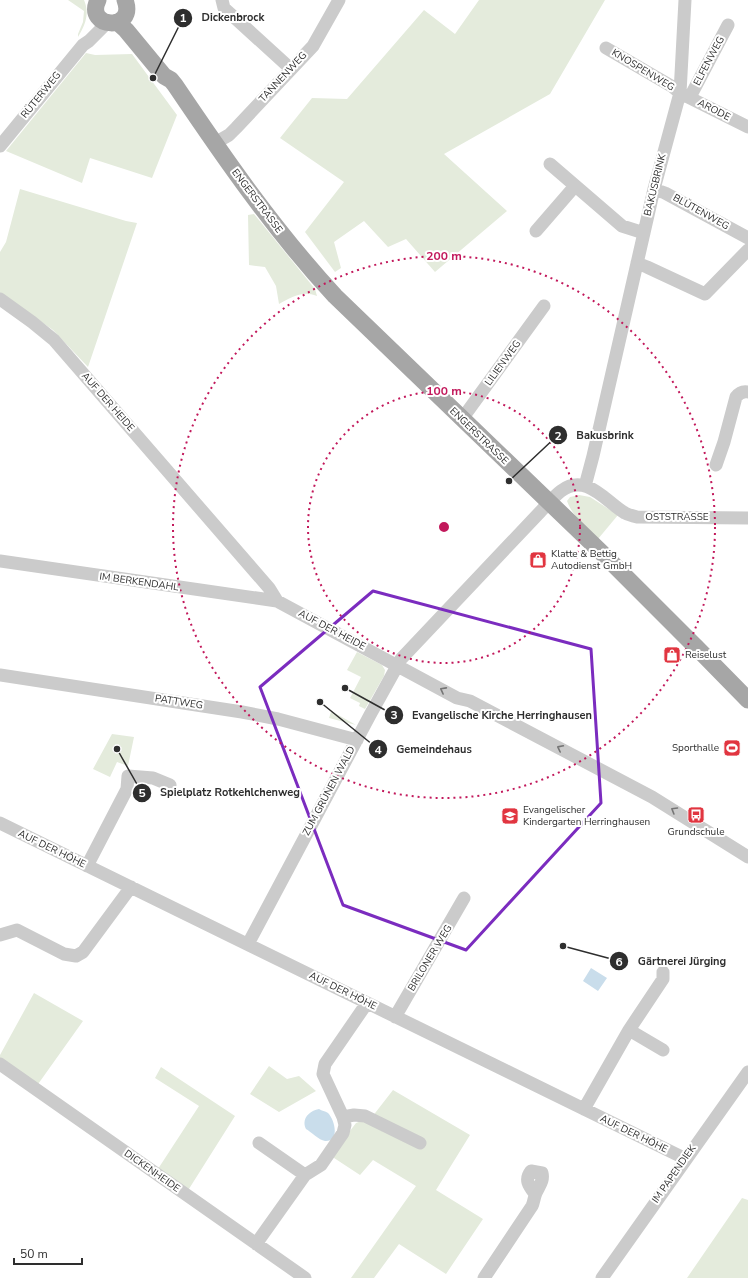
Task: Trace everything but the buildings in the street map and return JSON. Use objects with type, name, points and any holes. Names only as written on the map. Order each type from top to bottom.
[{"type":"main road","name":"ENGERSTRASSE","points":[[108,10],[164,76],[171,80],[272,223],[322,282],[359,320],[677,628],[748,700]]},
{"type":"street","points":[[222,0],[224,8],[291,69]]},
{"type":"street","name":"TANNENWEG","points":[[215,144],[236,128],[313,46],[339,0]]},
{"type":"street","name":"BAKUSBRINK","points":[[585,486],[654,189],[685,95],[685,0]]},
{"type":"street","name":"RÜTERWEG","points":[[0,146],[82,45],[90,27],[108,10]]},
{"type":"street","name":"ELFENWEG","points":[[685,95],[728,25]]},
{"type":"street","name":"KNOSPENWEG","points":[[606,48],[685,95]]},
{"type":"street","name":"ARODE","points":[[685,95],[748,127]]},
{"type":"street","points":[[550,164],[622,226],[644,233]]},
{"type":"street","points":[[536,231],[574,186]]},
{"type":"street","name":"BLÜTENWEG","points":[[654,189],[665,193],[748,238]]},
{"type":"street","points":[[637,263],[647,266],[704,294],[748,250]]},
{"type":"street","name":"AUF DER HEIDE","points":[[0,299],[54,340],[269,588],[277,601],[457,698],[470,702],[617,778],[677,812],[748,857]]},
{"type":"street","name":"LILIENWEG","points":[[462,419],[544,306]]},
{"type":"street","points":[[716,465],[736,397],[745,391],[748,392]]},
{"type":"street","points":[[549,503],[561,491],[568,487],[585,486]]},
{"type":"street","name":"OSTSTRASSE","points":[[585,486],[601,494],[626,513],[637,517],[748,518]]},
{"type":"street","name":"ZUM GRÜNEN WALD","points":[[248,944],[401,659],[549,503]]},
{"type":"street","name":"IM BERKENDAHL","points":[[0,561],[277,601]]},
{"type":"street","name":"PATTWEG","points":[[0,674],[242,712],[278,719],[357,740]]},
{"type":"street","points":[[87,866],[128,789],[128,776],[153,778],[170,785]]},
{"type":"street","name":"AUF DER HÖHE","points":[[0,823],[686,1159]]},
{"type":"street","points":[[0,935],[16,930],[64,954],[76,956],[83,952],[131,887]]},
{"type":"street","name":"BRILONER WEG","points":[[395,1017],[464,898]]},
{"type":"street","points":[[584,1109],[629,1030],[662,979],[663,972]]},
{"type":"street","points":[[256,1244],[305,1175],[321,1165],[343,1133],[345,1125],[343,1117],[323,1074],[323,1068],[367,1004]]},
{"type":"street","points":[[629,1030],[663,1050]]},
{"type":"street","name":"DICKENHEIDE","points":[[0,1064],[305,1278]]},
{"type":"street","name":"IM PAPENDIEK","points":[[602,1278],[748,1072]]},
{"type":"street","points":[[343,1117],[354,1115],[365,1116],[420,1143]]},
{"type":"street","points":[[259,1143],[305,1175]]},
{"type":"street","points":[[484,1278],[532,1206],[535,1200],[535,1194]]},
{"type":"highlighted area","points":[[373,591],[591,649],[601,803],[466,950],[343,905],[260,687]]},
{"type":"green space","points":[[68,0],[84,0],[86,5],[86,19],[78,37],[83,22],[84,11]]},
{"type":"green space","points":[[479,0],[605,0],[550,94],[444,154],[507,211],[435,272],[406,239],[388,247],[364,221],[334,242],[341,268],[335,272],[305,232],[344,182],[280,138],[312,98],[347,99],[424,10],[455,34]]},
{"type":"green space","points":[[86,53],[95,55],[132,54],[177,115],[152,178],[90,158],[82,183],[6,151]]},
{"type":"green space","points":[[20,189],[137,223],[88,367],[53,330],[0,293],[0,252],[6,242]]},
{"type":"green space","points":[[254,214],[315,289],[317,296],[312,294],[297,295],[279,304],[276,286],[265,267],[249,265],[248,215]]},
{"type":"green space","points":[[579,495],[590,497],[618,515],[598,539],[580,522],[569,506],[567,501],[570,497]]},
{"type":"green space","points":[[357,652],[382,665],[385,670],[384,676],[365,709],[359,706],[360,703],[350,698],[361,677],[347,670]]},
{"type":"green space","points":[[331,712],[333,712],[356,725],[329,718]]},
{"type":"green space","points":[[112,734],[134,737],[128,766],[117,762],[110,777],[93,769]]},
{"type":"green space","points":[[34,993],[83,1021],[36,1087],[0,1062],[0,1055]]},
{"type":"green space","points":[[269,1066],[287,1079],[299,1076],[316,1091],[279,1112],[250,1094]]},
{"type":"green space","points":[[161,1067],[235,1116],[187,1192],[156,1172],[199,1106],[155,1078]]},
{"type":"green space","points":[[393,1090],[470,1135],[436,1190],[483,1219],[446,1274],[399,1244],[374,1278],[351,1278],[416,1186],[373,1160],[360,1175],[331,1156],[356,1123],[372,1117]]},
{"type":"green space","points":[[742,1198],[748,1200],[748,1278],[687,1278]]},
{"type":"water","points":[[591,968],[607,978],[598,991],[583,981]]},
{"type":"water","points":[[319,1109],[328,1113],[333,1120],[335,1130],[333,1138],[330,1140],[325,1141],[320,1139],[306,1129],[305,1119],[309,1114]]},
{"type":"place","name":"Dickenbrock","points":[[153,78]]},
{"type":"place","name":"Bakusbrink","points":[[509,481]]},
{"type":"place","name":"Klatte & Bettig Autodienst GmbH","points":[[538,560]]},
{"type":"place","name":"Reiselust","points":[[672,655]]},
{"type":"place","name":"Evangelische Kirche Herringhausen","points":[[345,688]]},
{"type":"place","name":"Gemeindehaus","points":[[320,702]]},
{"type":"place","name":"Sporthalle","points":[[732,748]]},
{"type":"place","name":"Spielplatz Rotkehlchenweg","points":[[117,749]]},
{"type":"place","name":"Grundschule","points":[[696,815]]},
{"type":"place","name":"Evangelischer Kindergarten Herringhausen","points":[[510,816]]},
{"type":"place","name":"Gärtnerei Jürging","points":[[563,946]]}]
